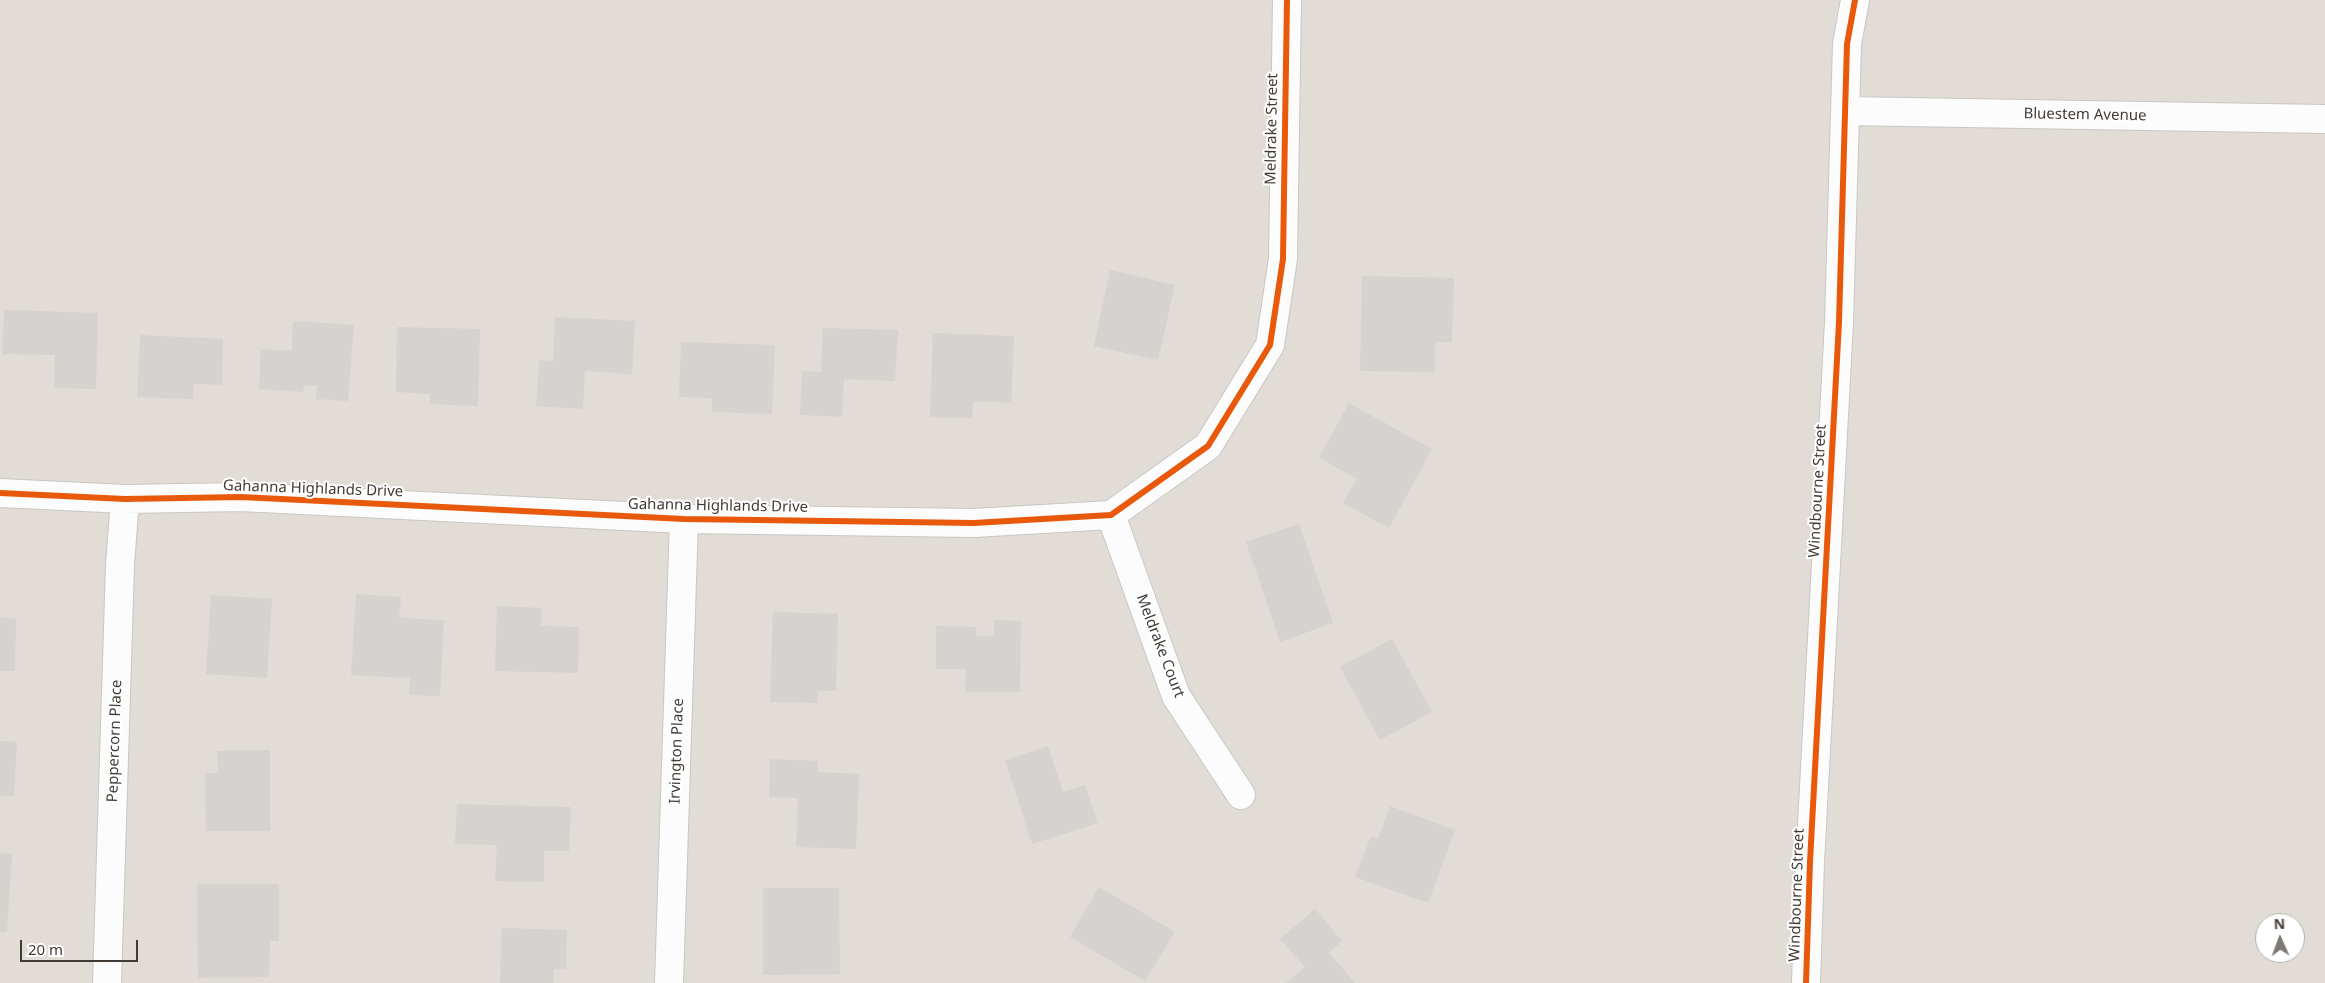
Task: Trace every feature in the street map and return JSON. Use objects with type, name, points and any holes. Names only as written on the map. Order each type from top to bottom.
[{"type":"street","name":"Meldrake Street","points":[[1112,515],[1208,446],[1270,345],[1283,259],[1287,0]]},
{"type":"street","name":"Windbourne Street","points":[[1806,983],[1810,862],[1839,322],[1847,44],[1855,0]]},
{"type":"street","name":"Bluestem Avenue","points":[[1844,111],[2325,119]]},
{"type":"street","name":"Gahanna Highlands Drive","points":[[0,493],[125,499],[240,497],[684,519],[974,523],[1112,515]]},
{"type":"street","name":"Peppercorn Place","points":[[107,983],[120,575],[125,499]]},
{"type":"street","name":"Meldrake Court","points":[[1112,515],[1176,696],[1241,795]]},
{"type":"street","name":"Irvington Place","points":[[669,983],[684,519]]},
{"type":"shaded area","points":[[0,0],[2325,0],[2325,983],[0,983]]},
{"type":"building","points":[[1110,270],[1175,285],[1158,360],[1094,346]]},
{"type":"building","points":[[1362,276],[1454,278],[1452,342],[1435,342],[1435,372],[1360,371]]},
{"type":"building","points":[[4,310],[98,313],[96,389],[54,388],[55,355],[2,354]]},
{"type":"building","points":[[555,317],[635,321],[632,374],[585,371],[583,409],[536,406],[539,360],[553,361]]},
{"type":"building","points":[[293,321],[354,325],[348,401],[316,399],[317,386],[304,385],[303,392],[259,389],[261,349],[292,351]]},
{"type":"building","points":[[397,327],[480,329],[478,406],[430,404],[430,394],[396,392]]},
{"type":"building","points":[[823,328],[898,330],[895,381],[844,379],[842,417],[800,415],[802,371],[821,372]]},
{"type":"building","points":[[933,333],[1014,336],[1011,403],[973,401],[972,418],[930,417]]},
{"type":"building","points":[[140,335],[223,339],[222,385],[194,384],[193,399],[137,397]]},
{"type":"building","points":[[681,342],[775,345],[772,414],[712,412],[712,398],[679,397]]},
{"type":"building","points":[[1349,403],[1432,449],[1389,528],[1343,503],[1357,479],[1319,458]]},
{"type":"building","points":[[1299,524],[1333,623],[1280,642],[1246,542]]},
{"type":"building","points":[[356,594],[401,597],[399,618],[444,620],[440,696],[409,695],[410,678],[351,675]]},
{"type":"building","points":[[211,595],[272,599],[267,678],[206,674]]},
{"type":"building","points":[[497,606],[542,608],[541,626],[579,627],[578,673],[495,671]]},
{"type":"building","points":[[773,612],[838,614],[836,691],[818,691],[817,703],[770,702]]},
{"type":"building","points":[[0,618],[16,619],[15,671],[0,671]]},
{"type":"building","points":[[994,620],[1021,621],[1020,692],[965,692],[966,669],[936,669],[936,626],[976,627],[976,636],[994,636]]},
{"type":"building","points":[[1392,639],[1432,712],[1380,740],[1340,667]]},
{"type":"building","points":[[0,741],[17,742],[14,796],[0,796]]},
{"type":"building","points":[[1048,746],[1063,792],[1085,785],[1098,823],[1032,844],[1005,760]]},
{"type":"building","points":[[270,750],[270,831],[206,831],[205,773],[218,773],[217,751]]},
{"type":"building","points":[[770,759],[818,761],[818,772],[859,774],[856,849],[796,847],[798,798],[769,797]]},
{"type":"building","points":[[457,804],[571,807],[569,851],[544,851],[544,882],[495,881],[497,845],[455,844]]},
{"type":"building","points":[[1390,806],[1455,830],[1428,903],[1355,877],[1371,836],[1378,839]]},
{"type":"building","points":[[0,853],[12,854],[7,932],[0,932]]},
{"type":"building","points":[[197,884],[279,884],[279,941],[270,941],[269,977],[198,978]]},
{"type":"building","points":[[1099,887],[1175,932],[1145,981],[1070,937]]},
{"type":"building","points":[[763,888],[839,888],[840,974],[763,975]]},
{"type":"building","points":[[1315,909],[1342,941],[1329,953],[1355,983],[1286,983],[1305,967],[1280,939]]},
{"type":"building","points":[[502,928],[567,930],[566,969],[554,969],[553,983],[500,983]]},
{"type":"cycle path","points":[[0,493],[125,499],[241,497],[684,519],[974,523],[1111,515],[1208,446],[1270,345],[1283,259],[1287,0]]},
{"type":"cycle path","points":[[1806,983],[1810,862],[1839,322],[1847,44],[1855,0]]}]
